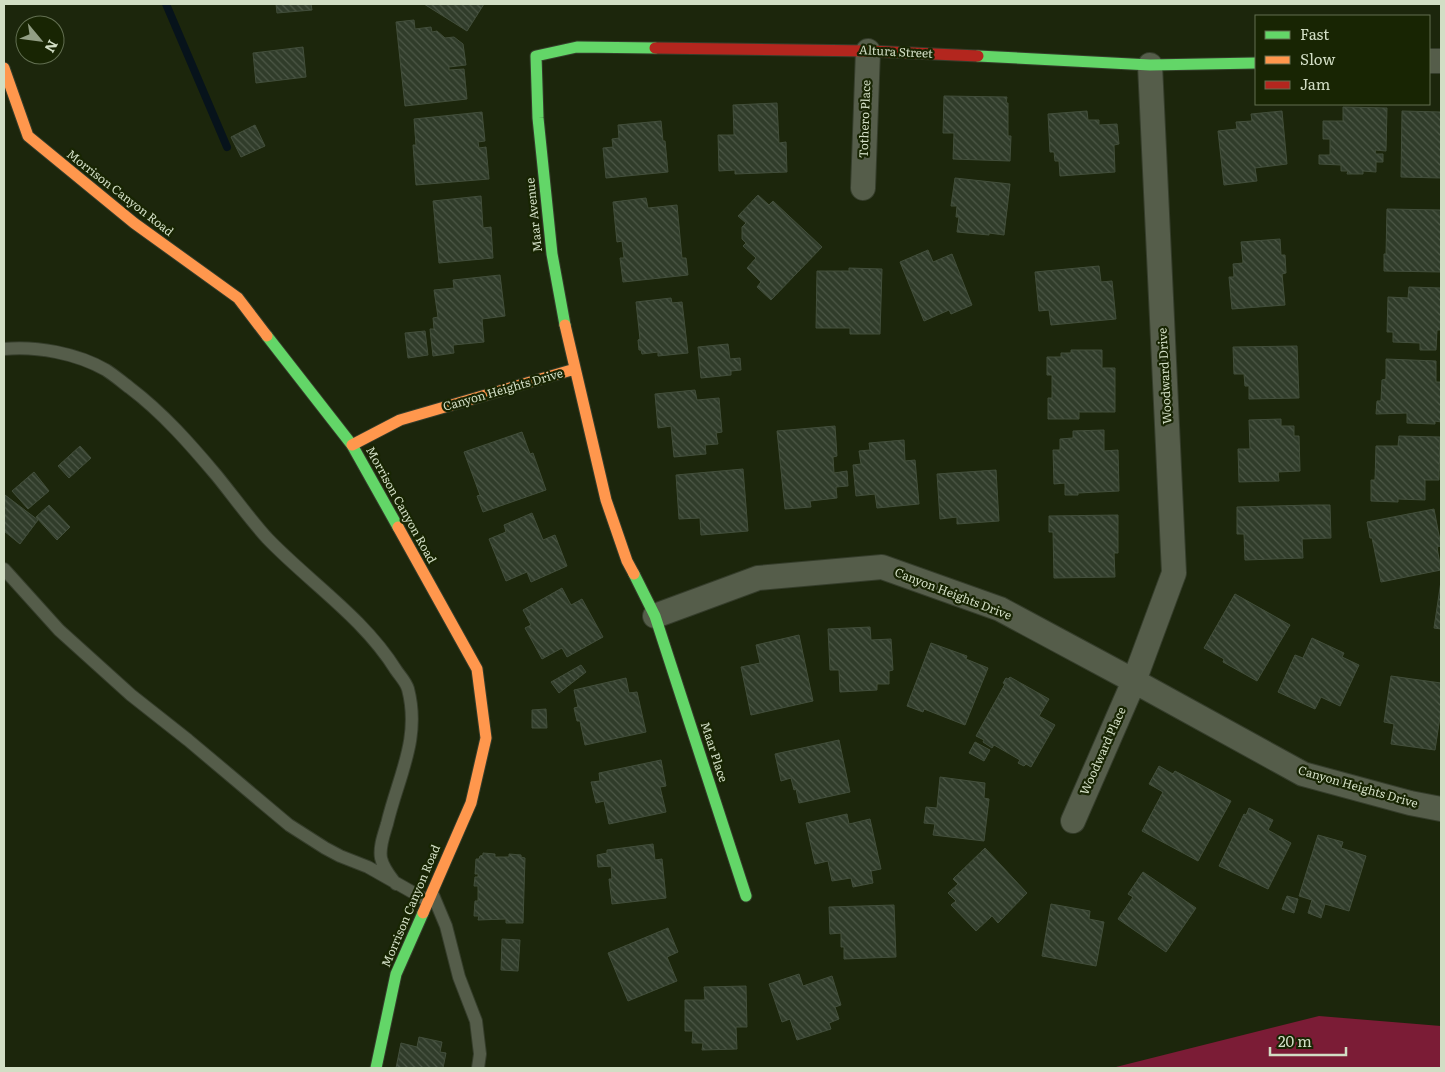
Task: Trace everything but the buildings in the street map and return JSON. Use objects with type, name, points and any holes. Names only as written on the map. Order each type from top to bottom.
[{"type":"street","name":"Altura Street","points":[[536,56],[577,47],[868,51],[1150,65],[1255,64]]},
{"type":"street","name":"Tothero Place","points":[[863,188],[868,51]]},
{"type":"street","name":"Maar Avenue","points":[[536,56],[538,118],[552,254],[562,312],[575,369]]},
{"type":"street","name":"Woodward Drive","points":[[1134,681],[1174,573],[1150,65]]},
{"type":"street","name":"Morrison Canyon Road","points":[[4,68],[28,136],[134,223],[238,298],[352,445],[477,669],[486,738],[471,803],[396,974],[376,1068]]},
{"type":"street","name":"Canyon Heights Drive","points":[[352,445],[400,420],[575,369],[606,500],[627,561],[655,616],[758,578],[882,567],[1000,609],[1303,774],[1410,803],[1441,809]]},
{"type":"street","name":"Maar Place","points":[[655,616],[746,896]]},
{"type":"street","name":"Woodward Place","points":[[1073,821],[1134,681]]},
{"type":"lane","points":[[4,349],[20,347],[55,352],[90,363],[106,370],[136,393],[184,438],[268,538],[360,625],[392,662],[407,687],[413,719],[410,746],[382,842],[381,858],[387,872],[396,884]]},
{"type":"lane","points":[[4,569],[59,630],[131,695],[290,825],[340,856],[368,867],[396,884],[430,897],[446,926],[459,978],[476,1021],[480,1054],[478,1068]]},
{"type":"shaded area","points":[[1319,1016],[1441,1026],[1441,1068],[1112,1068]]},
{"type":"waterway","points":[[166,4],[227,147]]},
{"type":"traffic: fast","points":[[565,325],[552,254],[538,118],[536,56],[577,47],[655,48]]},
{"type":"traffic: fast","points":[[978,56],[1150,65],[1255,63]]},
{"type":"traffic: fast","points":[[267,336],[352,445],[398,527]]},
{"type":"traffic: fast","points":[[634,574],[655,616],[746,896]]},
{"type":"traffic: fast","points":[[376,1068],[396,974],[423,913]]},
{"type":"traffic: slow","points":[[4,68],[28,136],[134,223],[238,298],[267,336]]},
{"type":"traffic: slow","points":[[565,325],[606,500],[627,561],[634,574]]},
{"type":"traffic: slow","points":[[352,445],[400,420],[575,369]]},
{"type":"traffic: slow","points":[[398,527],[477,669],[486,738],[471,803],[423,913]]},
{"type":"traffic: jam","points":[[655,48],[868,51],[978,56]]}]
